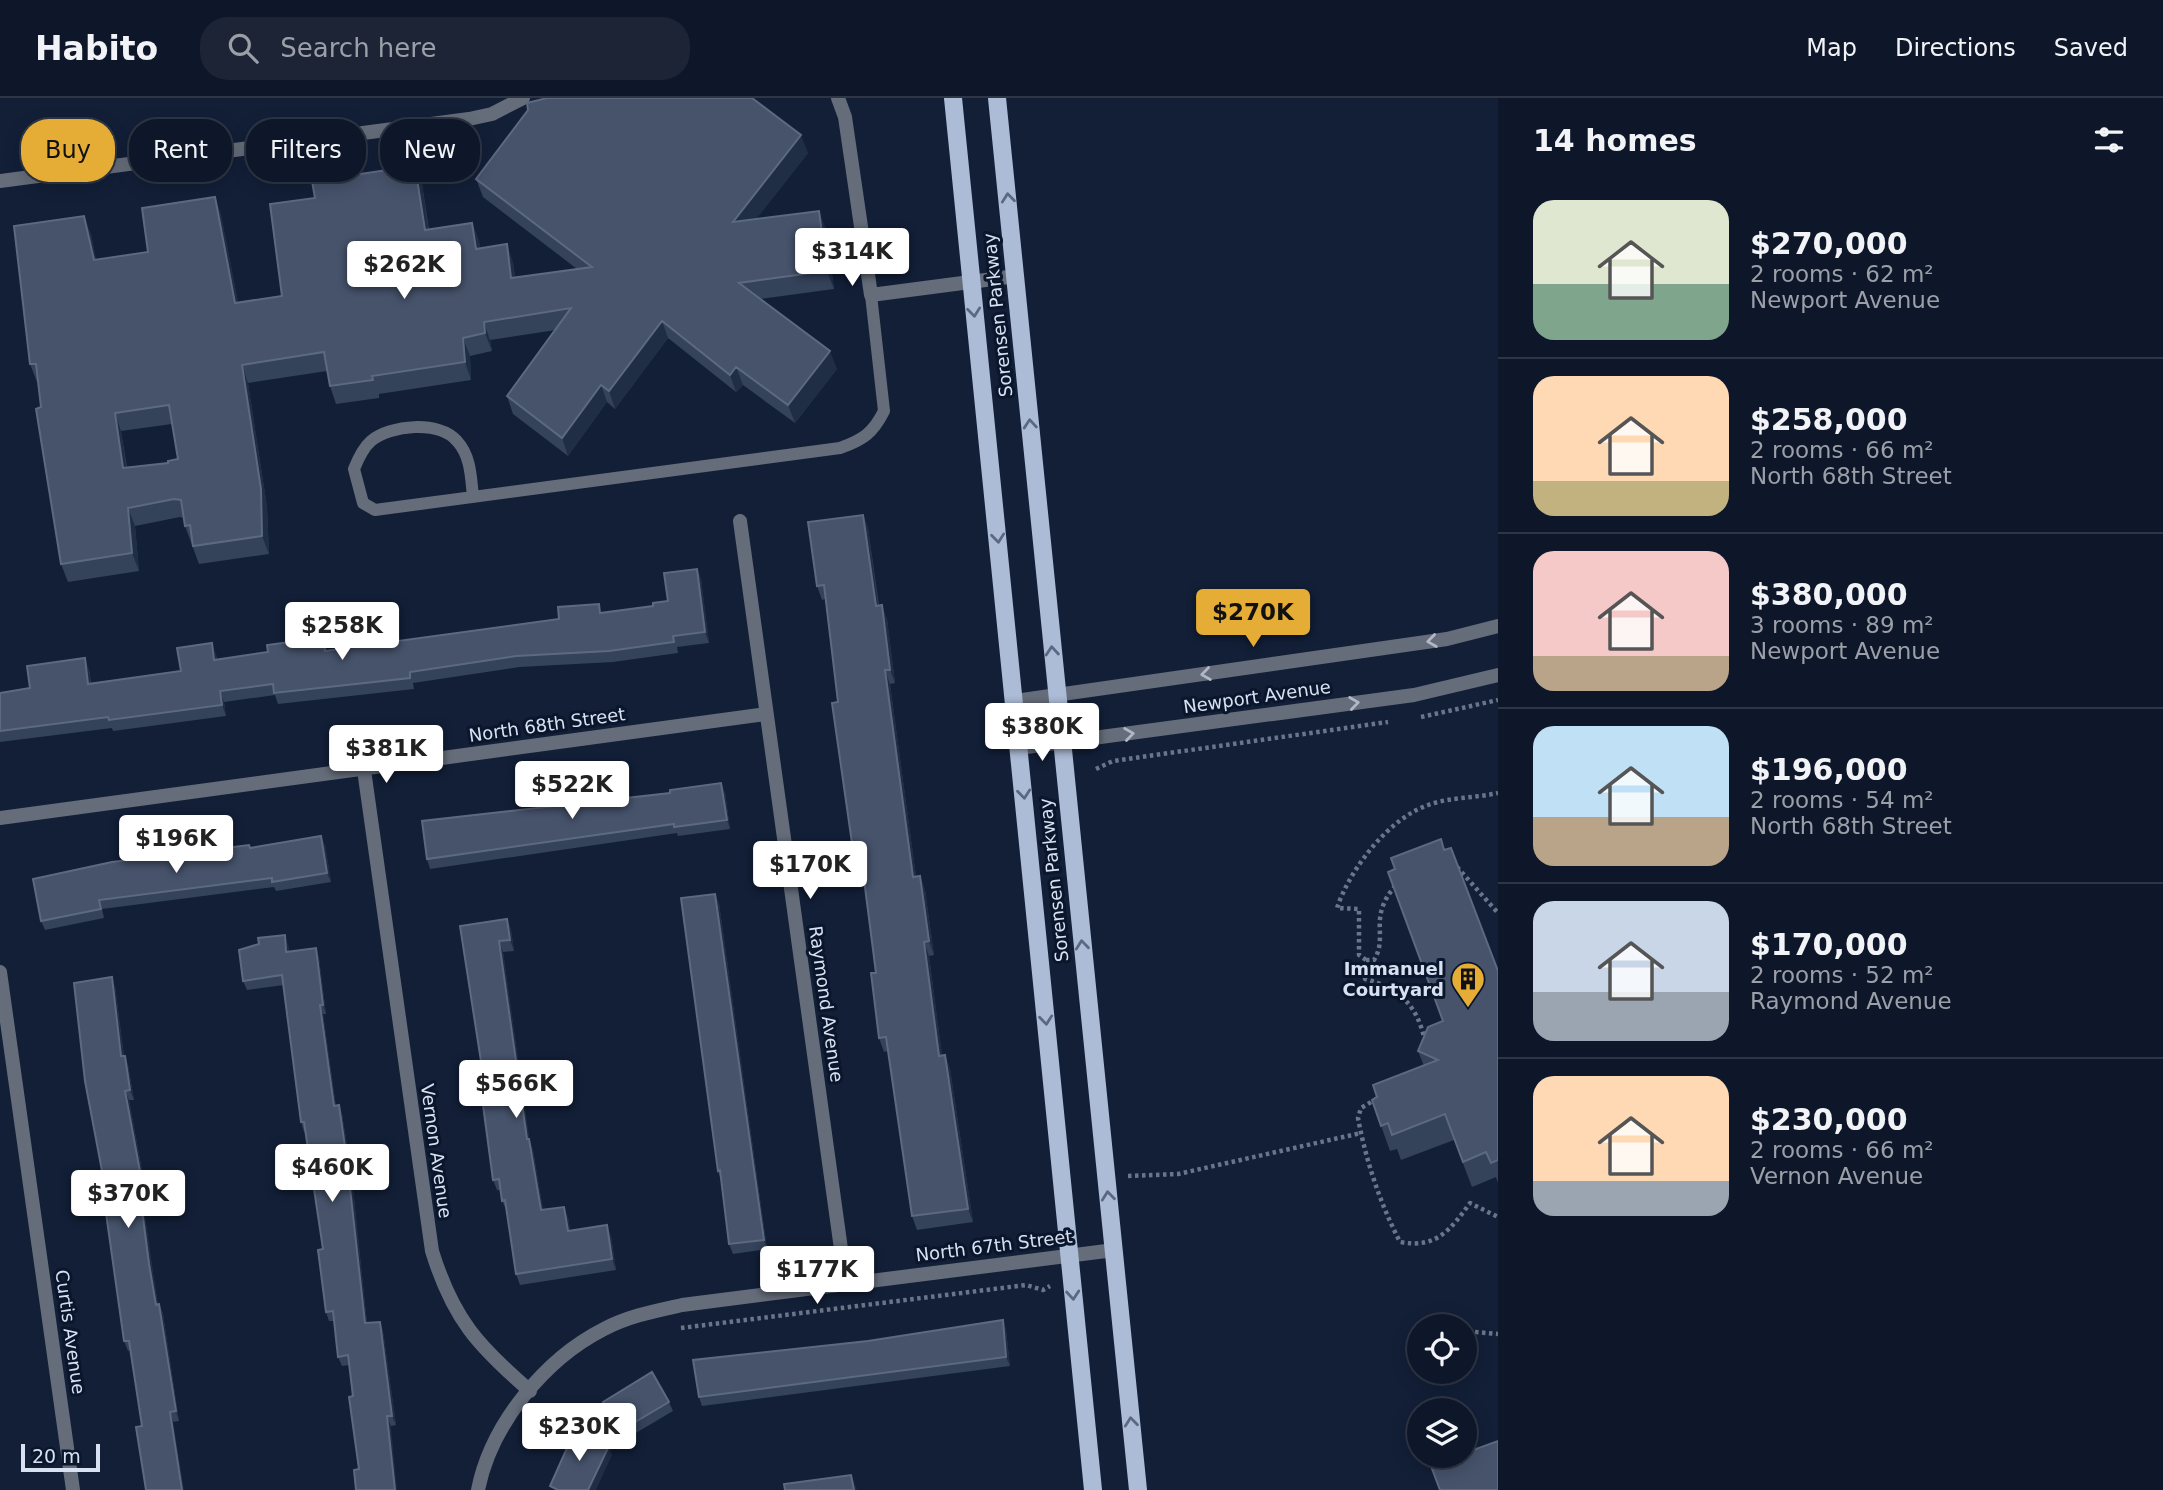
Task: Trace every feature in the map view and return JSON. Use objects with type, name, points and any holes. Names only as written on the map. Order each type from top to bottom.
[{"type":"main road","name":"Sorensen Parkway","points":[[953,98],[1093,1490]]},
{"type":"main road","name":"Sorensen Parkway","points":[[997,98],[1138,1490]]},
{"type":"street","points":[[0,181],[469,119],[492,114],[523,98]]},
{"type":"street","points":[[838,98],[845,117],[871,295],[1016,276]]},
{"type":"street","name":"Raymond Avenue","points":[[740,521],[846,1284]]},
{"type":"street","name":"Newport Avenue","points":[[1014,701],[1447,639],[1498,626]]},
{"type":"street","name":"Newport Avenue","points":[[1019,748],[1414,695],[1498,675]]},
{"type":"street","name":"North 68th Street","points":[[0,818],[364,771],[766,714]]},
{"type":"street","name":"Vernon Avenue","points":[[364,771],[432,1251],[455,1311],[476,1341],[530,1391]]},
{"type":"street","name":"Curtis Avenue","points":[[0,972],[73,1490]]},
{"type":"street","name":"North 67th Street","points":[[530,1391],[556,1362],[578,1344],[639,1315],[682,1305],[1114,1250]]},
{"type":"street","points":[[478,1490],[486,1464],[511,1413],[530,1391]]},
{"type":"lane","points":[[473,497],[468,460],[457,440],[439,429],[391,431],[371,441],[354,469],[363,503],[375,510],[473,497],[840,448],[863,440],[876,428],[884,411],[871,295]]},
{"type":"path","points":[[1407,719],[1498,700]]},
{"type":"path","points":[[1096,769],[1113,761],[1394,721]]},
{"type":"path","points":[[1407,880],[1396,885],[1382,904],[1378,918],[1379,952],[1374,960],[1366,960],[1359,955],[1359,909],[1337,908],[1342,894],[1374,847],[1394,827],[1429,804],[1498,793]]},
{"type":"path","points":[[1453,862],[1498,913]]},
{"type":"path","points":[[1366,960],[1365,979],[1394,989],[1416,1011],[1425,1041],[1424,1049]]},
{"type":"path","points":[[1388,1092],[1361,1108],[1358,1118],[1386,1216],[1400,1242],[1411,1244],[1429,1241],[1448,1233],[1470,1203],[1498,1217]]},
{"type":"path","points":[[1128,1176],[1178,1174],[1361,1133]]},
{"type":"path","points":[[673,1329],[1026,1285],[1043,1290],[1050,1286]]},
{"type":"path","points":[[1477,1332],[1498,1334]]},
{"type":"building","points":[[547,98],[752,98],[801,135],[733,222],[819,211],[827,271],[739,283],[830,351],[788,405],[736,367],[730,375],[662,321],[609,391],[601,385],[562,438],[507,396],[571,308],[484,322],[485,333],[463,338],[465,362],[372,376],[373,380],[330,386],[324,352],[242,365],[261,489],[262,536],[193,546],[190,525],[185,526],[181,500],[174,499],[128,508],[132,553],[61,564],[36,409],[41,407],[36,364],[30,364],[14,226],[84,216],[94,260],[148,252],[142,208],[215,197],[235,303],[282,296],[270,204],[315,198],[312,182],[366,182],[366,173],[380,171],[380,182],[418,182],[425,230],[472,223],[476,249],[507,244],[511,278],[592,267],[480,182],[480,174],[528,110],[527,103]],"holes":[[[169,405],[178,459],[123,468],[115,413]]]},
{"type":"building","points":[[863,515],[876,606],[882,605],[890,670],[885,670],[913,877],[920,876],[929,941],[924,942],[939,1056],[945,1055],[968,1209],[912,1216],[886,1037],[879,1038],[871,973],[876,973],[861,856],[854,857],[832,703],[838,702],[824,585],[817,586],[808,522]]},
{"type":"building","points":[[697,569],[705,632],[673,636],[674,642],[609,651],[516,656],[410,672],[410,678],[274,693],[273,684],[220,691],[222,705],[0,731],[0,693],[30,688],[27,666],[85,658],[88,684],[181,671],[177,648],[212,643],[214,660],[268,652],[267,645],[290,642],[289,636],[322,632],[325,651],[559,619],[558,607],[599,604],[600,613],[653,606],[653,603],[668,601],[664,573]]},
{"type":"building","points":[[721,783],[727,820],[674,827],[674,824],[427,859],[422,821],[670,793],[670,790]]},
{"type":"building","points":[[321,836],[327,873],[272,882],[272,878],[99,900],[101,909],[41,921],[33,879],[112,862],[249,845],[250,848]]},
{"type":"building","name":"Immanuel Courtyard","points":[[1441,839],[1444,850],[1451,848],[1498,971],[1498,1160],[1491,1163],[1486,1152],[1463,1162],[1445,1114],[1392,1135],[1388,1123],[1381,1126],[1372,1100],[1377,1097],[1373,1085],[1438,1060],[1418,1051],[1428,1027],[1443,1021],[1388,872],[1395,869],[1391,858]]},
{"type":"building","points":[[715,894],[764,1240],[729,1244],[681,898]]},
{"type":"building","points":[[507,919],[510,940],[499,941],[527,1139],[541,1210],[564,1207],[568,1231],[607,1225],[612,1259],[516,1274],[505,1200],[502,1201],[499,1179],[493,1180],[479,1075],[483,1074],[460,926]]},
{"type":"building","points":[[285,935],[286,952],[316,948],[323,1005],[320,1005],[334,1106],[339,1105],[347,1161],[365,1323],[380,1322],[392,1416],[387,1416],[395,1490],[356,1490],[354,1470],[359,1469],[349,1397],[353,1396],[348,1355],[338,1357],[333,1311],[326,1312],[318,1250],[323,1249],[304,1122],[301,1122],[282,975],[243,981],[239,950],[259,944],[258,938]]},
{"type":"building","points":[[112,977],[121,1056],[125,1056],[130,1090],[125,1091],[144,1193],[140,1194],[149,1264],[156,1305],[159,1304],[176,1411],[170,1412],[182,1490],[146,1490],[136,1427],[142,1426],[129,1341],[124,1341],[106,1213],[110,1213],[85,1081],[74,983]]},
{"type":"building","points":[[1003,1320],[1006,1357],[699,1397],[693,1360],[868,1341]]},
{"type":"building","points":[[652,1372],[669,1402],[620,1431],[603,1402]]},
{"type":"building","points":[[575,1430],[609,1446],[588,1490],[558,1490],[550,1486]]},
{"type":"building","points":[[1498,1441],[1498,1490],[1440,1490],[1432,1468],[1477,1468],[1477,1449]]},
{"type":"building","points":[[851,1475],[854,1490],[785,1490],[784,1484]]},
{"type":"place","name":"Immanuel Courtyard","points":[[1468,1009]]}]
